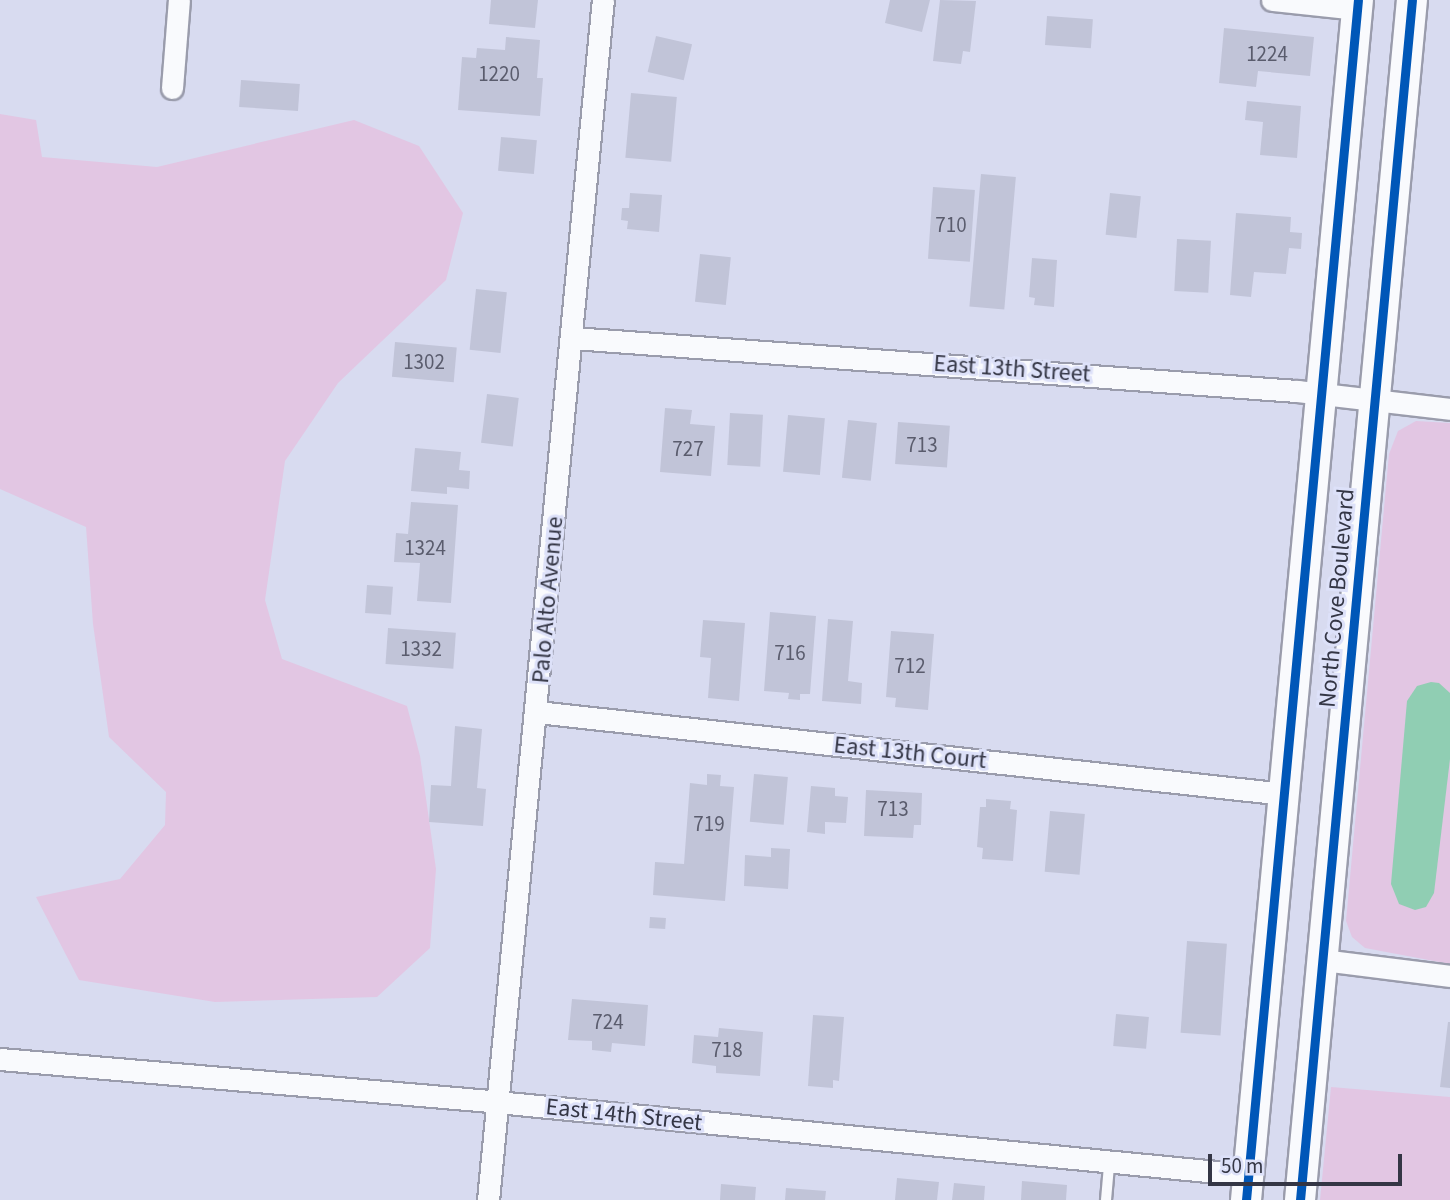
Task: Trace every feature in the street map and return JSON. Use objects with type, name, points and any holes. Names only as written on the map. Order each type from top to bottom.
[{"type":"main road","name":"North Cove Boulevard","points":[[1300,1200],[1412,0]]},
{"type":"main road","name":"North Cove Boulevard","points":[[1247,1187],[1357,4]]},
{"type":"main road","points":[[1247,1187],[1262,1187],[1268,1200]]},
{"type":"street","points":[[172,88],[180,0]]},
{"type":"street","name":"Palo Alto Avenue","points":[[488,1200],[573,338],[603,0]]},
{"type":"street","points":[[1272,0],[1357,4]]},
{"type":"street","name":"East 13th Street","points":[[573,338],[1321,394],[1450,409]]},
{"type":"street","name":"East 13th Court","points":[[537,712],[1284,794]]},
{"type":"street","points":[[1322,960],[1450,976]]},
{"type":"street","name":"East 14th Street","points":[[0,1059],[497,1102],[1109,1162],[1247,1187]]},
{"type":"lane","points":[[1106,1200],[1109,1162]]},
{"type":"shaded area","points":[[0,114],[36,120],[42,157],[157,167],[354,120],[419,146],[463,213],[446,280],[338,383],[285,461],[265,600],[282,659],[407,706],[420,756],[436,869],[430,948],[377,997],[215,1002],[79,980],[36,897],[120,879],[165,825],[166,792],[109,737],[93,624],[86,527],[0,489]]},
{"type":"shaded area","points":[[1416,421],[1450,423],[1450,964],[1365,948],[1352,937],[1346,921],[1389,454],[1398,431]]},
{"type":"shaded area","points":[[1439,683],[1450,693],[1450,759],[1434,893],[1426,907],[1415,910],[1399,904],[1391,884],[1407,701],[1417,686]]},
{"type":"shaded area","points":[[1331,1087],[1450,1097],[1450,1200],[1320,1200]]},
{"type":"building","points":[[491,0],[538,0],[535,28],[489,24]]},
{"type":"building","points":[[890,0],[930,0],[922,32],[885,23]]},
{"type":"building","points":[[940,0],[976,1],[970,52],[963,51],[961,64],[933,61]]},
{"type":"building","points":[[1047,16],[1093,19],[1091,48],[1045,45]]},
{"type":"building","points":[[1224,28],[1314,37],[1310,76],[1258,71],[1256,87],[1219,83]]},
{"type":"building","points":[[656,36],[692,44],[684,80],[648,72]]},
{"type":"building","points":[[506,37],[540,40],[537,78],[543,78],[540,116],[458,110],[462,57],[476,58],[477,48],[505,50]]},
{"type":"building","points":[[241,80],[300,84],[298,111],[239,107]]},
{"type":"building","points":[[631,93],[677,97],[671,162],[625,158]]},
{"type":"building","points":[[1247,101],[1301,106],[1297,158],[1260,155],[1263,122],[1245,120]]},
{"type":"building","points":[[501,137],[537,140],[534,174],[498,171]]},
{"type":"building","points":[[981,174],[1016,177],[1004,310],[969,306]]},
{"type":"building","points":[[933,187],[975,190],[970,262],[928,259]]},
{"type":"building","points":[[630,193],[662,195],[659,232],[627,229],[628,221],[621,220],[622,208],[629,208]]},
{"type":"building","points":[[1110,193],[1141,196],[1136,238],[1106,235]]},
{"type":"building","points":[[1236,213],[1291,217],[1290,232],[1302,233],[1301,249],[1289,248],[1286,274],[1254,272],[1251,297],[1230,295]]},
{"type":"building","points":[[1177,239],[1211,241],[1208,293],[1174,291]]},
{"type":"building","points":[[700,254],[731,257],[726,305],[695,302]]},
{"type":"building","points":[[1032,258],[1057,260],[1054,307],[1034,305],[1035,298],[1029,297]]},
{"type":"building","points":[[476,289],[507,292],[500,353],[470,350]]},
{"type":"building","points":[[395,342],[457,347],[454,382],[392,377]]},
{"type":"building","points":[[487,394],[519,398],[513,447],[481,443]]},
{"type":"building","points":[[665,408],[692,410],[690,424],[715,426],[711,476],[660,472]]},
{"type":"building","points":[[730,413],[763,415],[760,467],[727,465]]},
{"type":"building","points":[[788,415],[825,418],[820,475],[783,472]]},
{"type":"building","points":[[848,420],[877,423],[871,481],[842,478]]},
{"type":"building","points":[[898,422],[950,426],[947,468],[895,464]]},
{"type":"building","points":[[415,448],[461,452],[459,470],[470,471],[469,489],[447,487],[447,494],[411,491]]},
{"type":"building","points":[[411,502],[458,505],[451,603],[417,601],[420,563],[394,562],[396,533],[408,534]]},
{"type":"building","points":[[367,585],[393,587],[391,615],[365,613]]},
{"type":"building","points":[[770,612],[816,616],[810,694],[800,694],[800,700],[788,699],[789,693],[764,691]]},
{"type":"building","points":[[828,619],[853,621],[848,681],[862,683],[861,704],[822,701]]},
{"type":"building","points":[[703,620],[745,623],[739,701],[708,698],[711,658],[700,657]]},
{"type":"building","points":[[388,628],[456,633],[453,669],[385,664]]},
{"type":"building","points":[[891,631],[934,634],[928,710],[895,707],[896,698],[886,697]]},
{"type":"building","points":[[455,726],[482,729],[477,788],[486,789],[483,826],[429,822],[431,785],[451,786]]},
{"type":"building","points":[[707,774],[721,775],[720,786],[734,787],[725,901],[653,895],[655,862],[684,864],[690,783],[707,785]]},
{"type":"building","points":[[754,774],[788,777],[784,825],[750,822]]},
{"type":"building","points":[[811,786],[835,788],[835,796],[848,797],[846,823],[825,822],[825,834],[807,832]]},
{"type":"building","points":[[866,790],[922,793],[921,825],[914,825],[913,838],[864,836]]},
{"type":"building","points":[[986,799],[1011,801],[1010,809],[1017,810],[1013,861],[982,859],[983,848],[977,847],[980,807],[986,807]]},
{"type":"building","points":[[1050,811],[1085,814],[1080,875],[1045,872]]},
{"type":"building","points":[[771,848],[790,849],[788,889],[744,886],[745,855],[771,857]]},
{"type":"building","points":[[650,917],[666,918],[665,929],[649,928]]},
{"type":"building","points":[[1187,941],[1227,944],[1220,1036],[1181,1033]]},
{"type":"building","points":[[572,999],[648,1005],[645,1046],[612,1043],[611,1052],[592,1050],[592,1041],[568,1040]]},
{"type":"building","points":[[1116,1014],[1149,1017],[1146,1049],[1113,1046]]},
{"type":"building","points":[[813,1015],[844,1017],[839,1081],[833,1080],[833,1088],[808,1086]]},
{"type":"building","points":[[1450,1022],[1450,1088],[1440,1087]]},
{"type":"building","points":[[719,1028],[763,1032],[760,1076],[716,1073],[716,1066],[692,1063],[694,1035],[718,1037]]},
{"type":"building","points":[[897,1178],[939,1182],[937,1200],[895,1200]]},
{"type":"building","points":[[1022,1181],[1067,1185],[1066,1200],[1021,1200]]},
{"type":"building","points":[[954,1183],[985,1186],[984,1200],[952,1200]]},
{"type":"building","points":[[721,1184],[756,1187],[755,1200],[720,1200]]},
{"type":"building","points":[[786,1188],[826,1191],[825,1200],[785,1200]]},
{"type":"cycle path","points":[[1246,1200],[1358,0]]},
{"type":"cycle path","points":[[1300,1200],[1412,0]]}]
